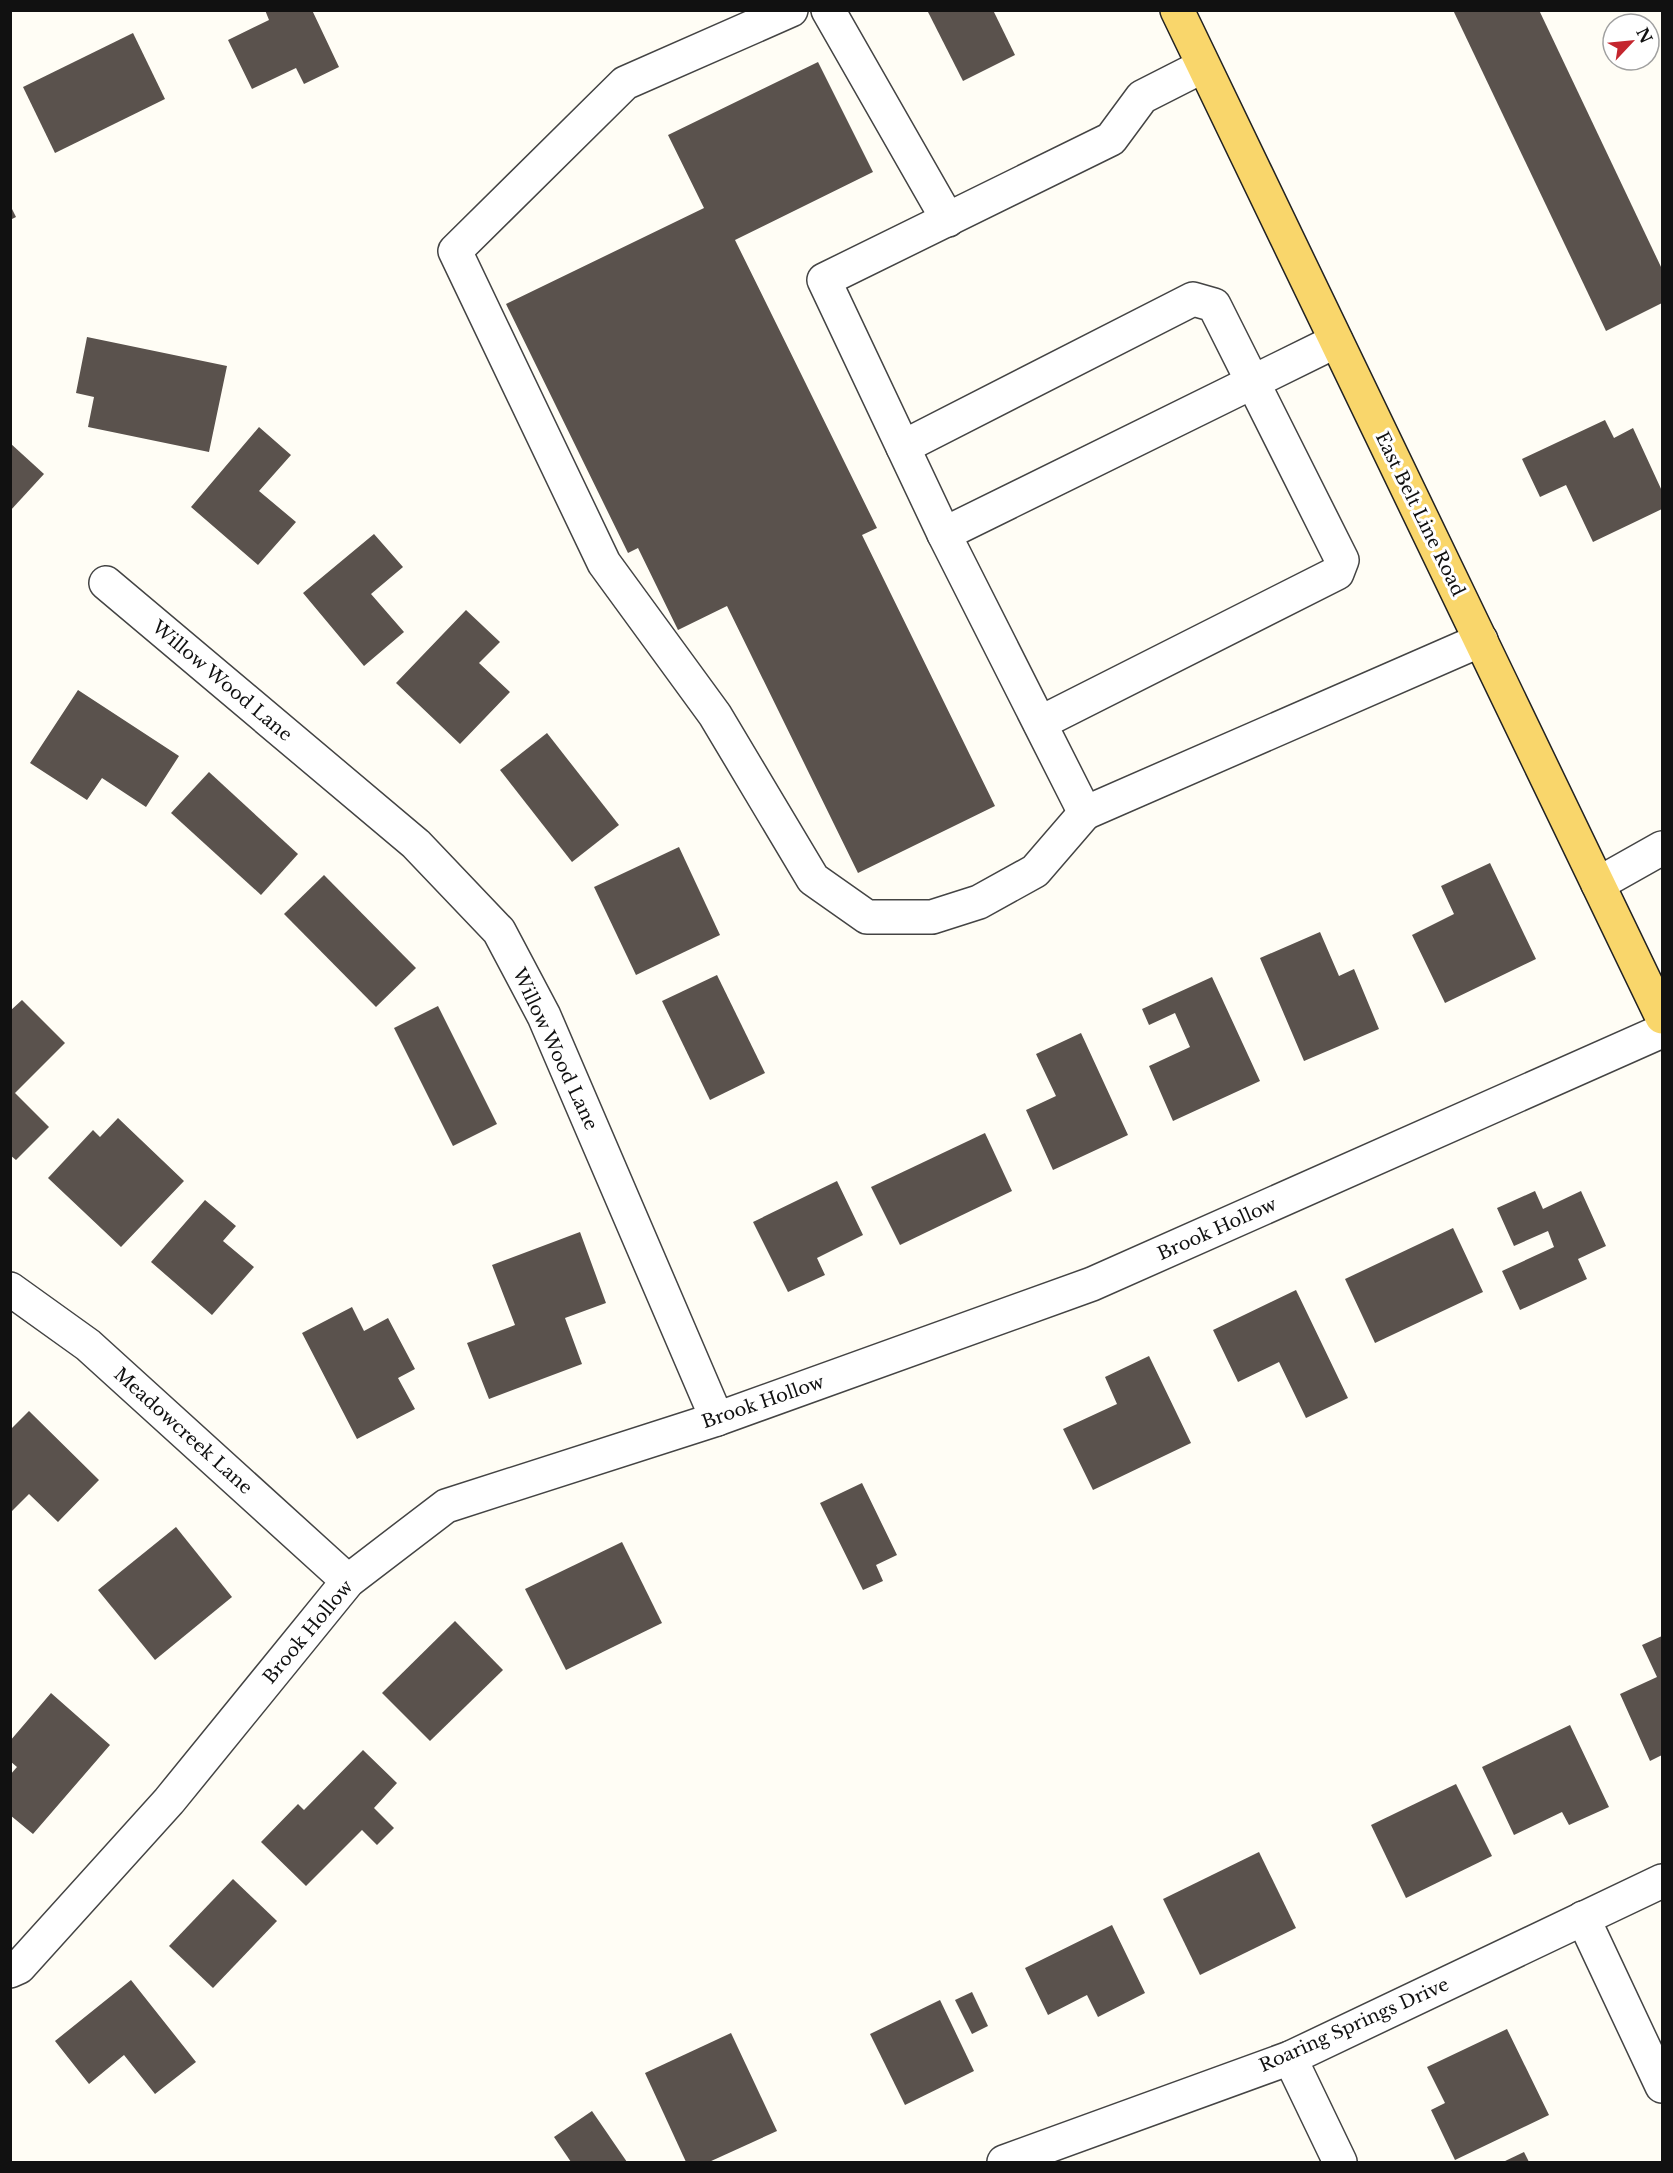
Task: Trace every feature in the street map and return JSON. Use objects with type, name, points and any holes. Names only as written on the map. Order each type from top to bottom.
[{"type":"main road","name":"East Belt Line Road","points":[[1177,10],[1662,1017]]},
{"type":"street","points":[[791,10],[625,83],[455,251],[604,563],[715,715],[813,879],[867,917],[932,916],[979,902],[1035,871],[1085,813],[1481,640]]},
{"type":"street","points":[[828,10],[948,220]]},
{"type":"street","points":[[1085,813],[944,534],[824,280],[1111,139],[1142,97],[1203,66]]},
{"type":"street","points":[[903,447],[1193,299],[1214,305],[1342,560],[1337,573],[1040,723]]},
{"type":"street","points":[[944,534],[1336,341]]},
{"type":"street","name":"Willow Wood Lane","points":[[106,583],[416,844],[499,931],[544,1016],[717,1419]]},
{"type":"street","points":[[1598,884],[1662,848]]},
{"type":"street","name":"Brook Hollow","points":[[10,1971],[19,1967],[169,1801],[348,1581],[446,1506],[717,1419],[1092,1284],[1662,1031]]},
{"type":"street","name":"Meadowcreek Lane","points":[[10,1289],[88,1345],[348,1581]]},
{"type":"street","name":"Roaring Springs Drive","points":[[1004,2163],[1290,2058],[1662,1881]]},
{"type":"street","points":[[1583,1918],[1662,2086]]},
{"type":"street","points":[[1290,2058],[1340,2163]]},
{"type":"building","points":[[265,10],[312,10],[339,67],[304,84],[296,68],[252,89],[228,40],[269,20]]},
{"type":"building","points":[[927,10],[993,10],[1015,55],[963,81]]},
{"type":"building","points":[[1453,10],[1539,10],[1662,269],[1662,303],[1606,331]]},
{"type":"building","points":[[133,33],[165,99],[55,153],[23,87]]},
{"type":"building","points":[[818,62],[873,172],[735,240],[877,528],[862,535],[995,806],[858,873],[727,606],[678,630],[638,548],[628,553],[506,304],[704,208],[668,135]]},
{"type":"building","points":[[10,205],[16,217],[10,220]]},
{"type":"building","points":[[87,337],[227,366],[209,452],[88,427],[94,397],[76,393]]},
{"type":"building","points":[[1605,420],[1614,438],[1633,428],[1662,491],[1662,509],[1593,542],[1566,485],[1540,497],[1522,459]]},
{"type":"building","points":[[259,427],[291,455],[259,491],[296,522],[258,565],[191,507]]},
{"type":"building","points":[[10,443],[44,474],[10,511]]},
{"type":"building","points":[[374,534],[403,567],[371,594],[404,632],[364,666],[303,593]]},
{"type":"building","points":[[466,610],[500,642],[479,663],[510,692],[460,744],[396,683]]},
{"type":"building","points":[[78,690],[179,756],[146,807],[102,778],[87,800],[30,763]]},
{"type":"building","points":[[547,733],[619,825],[572,862],[500,770]]},
{"type":"building","points":[[209,772],[298,854],[261,895],[171,813]]},
{"type":"building","points":[[679,847],[720,935],[636,975],[594,887]]},
{"type":"building","points":[[1490,863],[1536,959],[1445,1003],[1412,935],[1454,914],[1441,886]]},
{"type":"building","points":[[324,875],[416,968],[376,1007],[284,914]]},
{"type":"building","points":[[1320,932],[1339,976],[1354,969],[1379,1029],[1304,1061],[1260,958]]},
{"type":"building","points":[[717,975],[765,1073],[710,1100],[662,1001]]},
{"type":"building","points":[[1212,977],[1260,1081],[1173,1121],[1149,1066],[1190,1047],[1175,1013],[1149,1025],[1142,1009]]},
{"type":"building","points":[[22,1000],[65,1043],[15,1093],[49,1127],[16,1160],[10,1155],[10,1011]]},
{"type":"building","points":[[438,1006],[497,1124],[453,1146],[394,1028]]},
{"type":"building","points":[[1081,1033],[1128,1135],[1053,1170],[1026,1110],[1056,1096],[1036,1054]]},
{"type":"building","points":[[118,1118],[184,1181],[121,1247],[48,1178],[93,1130],[100,1137]]},
{"type":"building","points":[[985,1133],[1012,1191],[900,1245],[871,1187]]},
{"type":"building","points":[[837,1181],[863,1235],[817,1258],[825,1275],[788,1292],[753,1222]]},
{"type":"building","points":[[1535,1191],[1543,1209],[1581,1191],[1606,1246],[1578,1259],[1587,1279],[1520,1310],[1502,1271],[1554,1247],[1548,1231],[1514,1246],[1497,1208]]},
{"type":"building","points":[[205,1200],[236,1226],[223,1241],[254,1267],[212,1315],[151,1262]]},
{"type":"building","points":[[1453,1228],[1483,1292],[1375,1343],[1345,1279]]},
{"type":"building","points":[[580,1232],[606,1303],[565,1318],[582,1364],[489,1399],[467,1343],[515,1325],[492,1265]]},
{"type":"building","points":[[1296,1290],[1348,1398],[1306,1418],[1279,1362],[1238,1382],[1213,1330]]},
{"type":"building","points":[[352,1307],[364,1331],[388,1318],[415,1369],[398,1378],[415,1409],[357,1439],[302,1333]]},
{"type":"building","points":[[1149,1356],[1191,1443],[1093,1490],[1063,1429],[1117,1404],[1105,1377]]},
{"type":"building","points":[[29,1411],[99,1480],[58,1522],[29,1494],[10,1513],[10,1430]]},
{"type":"building","points":[[862,1483],[897,1555],[876,1565],[883,1581],[863,1590],[820,1503]]},
{"type":"building","points":[[176,1527],[232,1597],[155,1660],[98,1590]]},
{"type":"building","points":[[622,1542],[662,1623],[566,1670],[525,1589]]},
{"type":"building","points":[[455,1621],[503,1670],[430,1741],[382,1693]]},
{"type":"building","points":[[1662,1636],[1662,1755],[1650,1761],[1620,1694],[1657,1677],[1642,1645]]},
{"type":"building","points":[[51,1693],[110,1745],[33,1834],[10,1815],[10,1775],[17,1767],[10,1761],[10,1741]]},
{"type":"building","points":[[1570,1725],[1609,1807],[1569,1825],[1562,1812],[1514,1835],[1482,1767]]},
{"type":"building","points":[[363,1750],[397,1783],[374,1808],[394,1828],[377,1845],[362,1830],[306,1886],[261,1842],[298,1804],[304,1810]]},
{"type":"building","points":[[1456,1784],[1492,1856],[1406,1898],[1371,1825]]},
{"type":"building","points":[[1259,1852],[1296,1928],[1200,1975],[1163,1899]]},
{"type":"building","points":[[233,1879],[277,1921],[213,1988],[169,1946]]},
{"type":"building","points":[[1112,1925],[1145,1993],[1098,2017],[1087,1995],[1048,2015],[1025,1968]]},
{"type":"building","points":[[131,1980],[196,2062],[155,2094],[124,2055],[89,2084],[55,2041]]},
{"type":"building","points":[[972,1992],[988,2026],[972,2034],[955,2000]]},
{"type":"building","points":[[940,2000],[974,2071],[905,2105],[870,2034]]},
{"type":"building","points":[[1507,2029],[1549,2115],[1455,2160],[1431,2110],[1445,2103],[1427,2067]]},
{"type":"building","points":[[731,2033],[777,2131],[709,2162],[686,2162],[645,2073]]},
{"type":"building","points":[[592,2111],[627,2162],[571,2162],[554,2137]]},
{"type":"building","points":[[1524,2152],[1529,2162],[1503,2162]]}]
